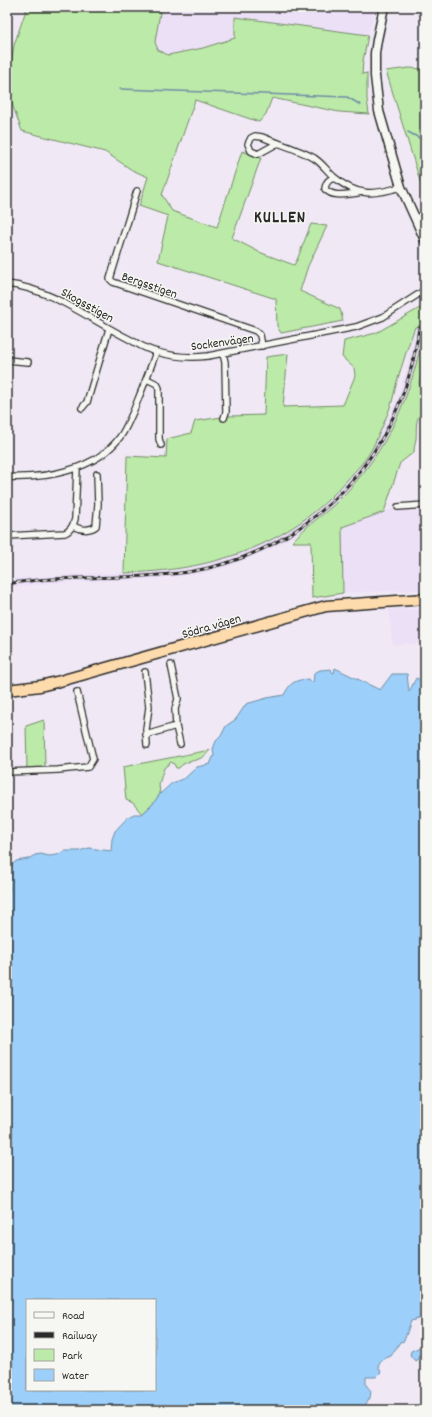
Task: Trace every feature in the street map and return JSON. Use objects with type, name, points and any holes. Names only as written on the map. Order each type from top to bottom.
[{"type":"highway","name":"Södra vägen","points":[[7,690],[40,686],[60,681],[326,606],[425,599]]},
{"type":"main road","points":[[384,7],[376,46],[375,82],[379,111],[401,187],[425,240]]},
{"type":"street","points":[[278,143],[258,154],[251,151],[248,144],[251,138],[255,136],[278,143],[303,153],[320,162],[336,179],[354,190],[363,193]]},
{"type":"street","points":[[336,179],[327,181],[325,189],[334,195],[383,192],[401,187]]},
{"type":"street","name":"Bergsstigen","points":[[137,191],[110,279],[113,282],[256,331],[260,335],[262,346]]},
{"type":"street","name":"Skogsstigen","points":[[7,284],[31,289],[53,297],[109,329],[156,352]]},
{"type":"street","name":"Sockenvägen","points":[[156,352],[184,357],[208,356],[356,327],[372,322],[392,312],[425,290]]},
{"type":"street","points":[[82,408],[87,402],[109,329]]},
{"type":"street","points":[[7,477],[37,476],[77,468],[96,459],[114,444],[121,436],[147,379],[156,352]]},
{"type":"street","points":[[223,354],[225,362],[226,412],[224,418]]},
{"type":"street","points":[[7,360],[28,362]]},
{"type":"street","points":[[147,379],[157,384],[159,388],[159,439],[161,445]]},
{"type":"street","points":[[7,536],[65,533],[69,531],[73,526],[75,519],[77,468]]},
{"type":"street","points":[[73,526],[77,529],[88,530],[96,526],[98,504],[97,474]]},
{"type":"street","points":[[398,508],[425,505]]},
{"type":"street","points":[[170,665],[178,699],[175,709],[176,726],[180,744]]},
{"type":"street","points":[[145,672],[149,707],[146,745]]},
{"type":"street","points":[[7,772],[88,767],[93,758],[77,692]]},
{"type":"street","points":[[146,735],[176,726]]},
{"type":"shaded area","points":[[161,7],[376,7],[368,35],[235,17],[235,38],[203,48],[168,55],[158,50],[155,42]]},
{"type":"shaded area","points":[[415,326],[422,327],[415,369],[404,402],[388,435],[369,467],[332,507],[300,532],[277,546],[253,557],[227,567],[198,574],[155,579],[53,583],[7,588],[7,580],[21,578],[155,571],[187,568],[211,563],[335,493],[363,462],[387,420],[397,399],[407,367]]},
{"type":"shaded area","points":[[398,507],[425,508],[425,590],[339,593],[342,527]]},
{"type":"shaded area","points":[[389,609],[425,609],[425,643],[392,645]]},
{"type":"green space","points":[[27,7],[161,7],[155,42],[158,50],[168,55],[203,48],[235,38],[235,17],[368,35],[362,74],[367,73],[367,99],[369,114],[339,112],[272,98],[266,114],[259,122],[195,100],[162,195],[172,211],[217,227],[242,151],[261,158],[232,238],[259,252],[294,265],[311,224],[327,226],[308,266],[300,291],[340,309],[343,321],[281,333],[277,326],[276,299],[158,261],[168,216],[139,206],[148,177],[132,170],[105,152],[22,131],[7,90],[14,45]]},
{"type":"green space","points":[[409,68],[425,69],[425,197],[386,71]]},
{"type":"green space","points":[[425,305],[425,360],[419,383],[425,394],[425,410],[421,413],[418,419],[414,452],[400,463],[384,512],[342,527],[343,593],[312,598],[311,542],[292,542],[352,487],[374,458],[400,412],[417,359],[422,327],[415,327],[397,381],[390,408],[373,447],[368,456],[325,503],[300,523],[274,538],[246,551],[187,567],[124,573],[127,456],[166,458],[167,439],[191,433],[195,421],[229,416],[264,415],[266,357],[288,354],[283,407],[343,405],[355,376],[354,368],[342,357],[344,341],[376,333]]},
{"type":"green space","points":[[44,720],[45,767],[27,770],[26,726]]},
{"type":"green space","points":[[210,750],[203,757],[187,762],[179,768],[176,768],[171,762],[164,768],[159,784],[160,794],[152,805],[142,814],[133,803],[126,800],[123,767]]},
{"type":"water","points":[[335,668],[380,690],[392,674],[407,674],[409,692],[416,678],[425,682],[425,1302],[421,1318],[411,1321],[404,1341],[400,1342],[391,1356],[381,1360],[378,1366],[381,1372],[376,1377],[366,1377],[366,1385],[371,1391],[370,1398],[362,1410],[7,1410],[7,890],[10,890],[8,875],[12,865],[16,861],[28,859],[35,855],[41,854],[49,856],[57,855],[65,851],[79,851],[89,848],[111,851],[112,839],[115,831],[128,817],[134,814],[142,814],[172,783],[185,778],[197,767],[210,764],[214,755],[213,749],[216,741],[221,736],[226,726],[236,719],[246,704],[284,695],[293,683],[299,680],[308,679],[313,683],[314,673],[320,670],[331,669],[334,673]]},
{"type":"water","points":[[425,1345],[425,1355],[415,1361],[410,1355],[411,1351]]},
{"type":"waterway","points":[[120,89],[347,97],[361,105]]},
{"type":"waterway","points":[[408,132],[425,141]]},
{"type":"railway","points":[[7,584],[52,579],[165,575],[188,572],[233,561],[275,543],[312,519],[345,489],[372,454],[394,415],[410,373],[419,327]]},
{"type":"district","name":"KULLEN","points":[[280,216]]}]
